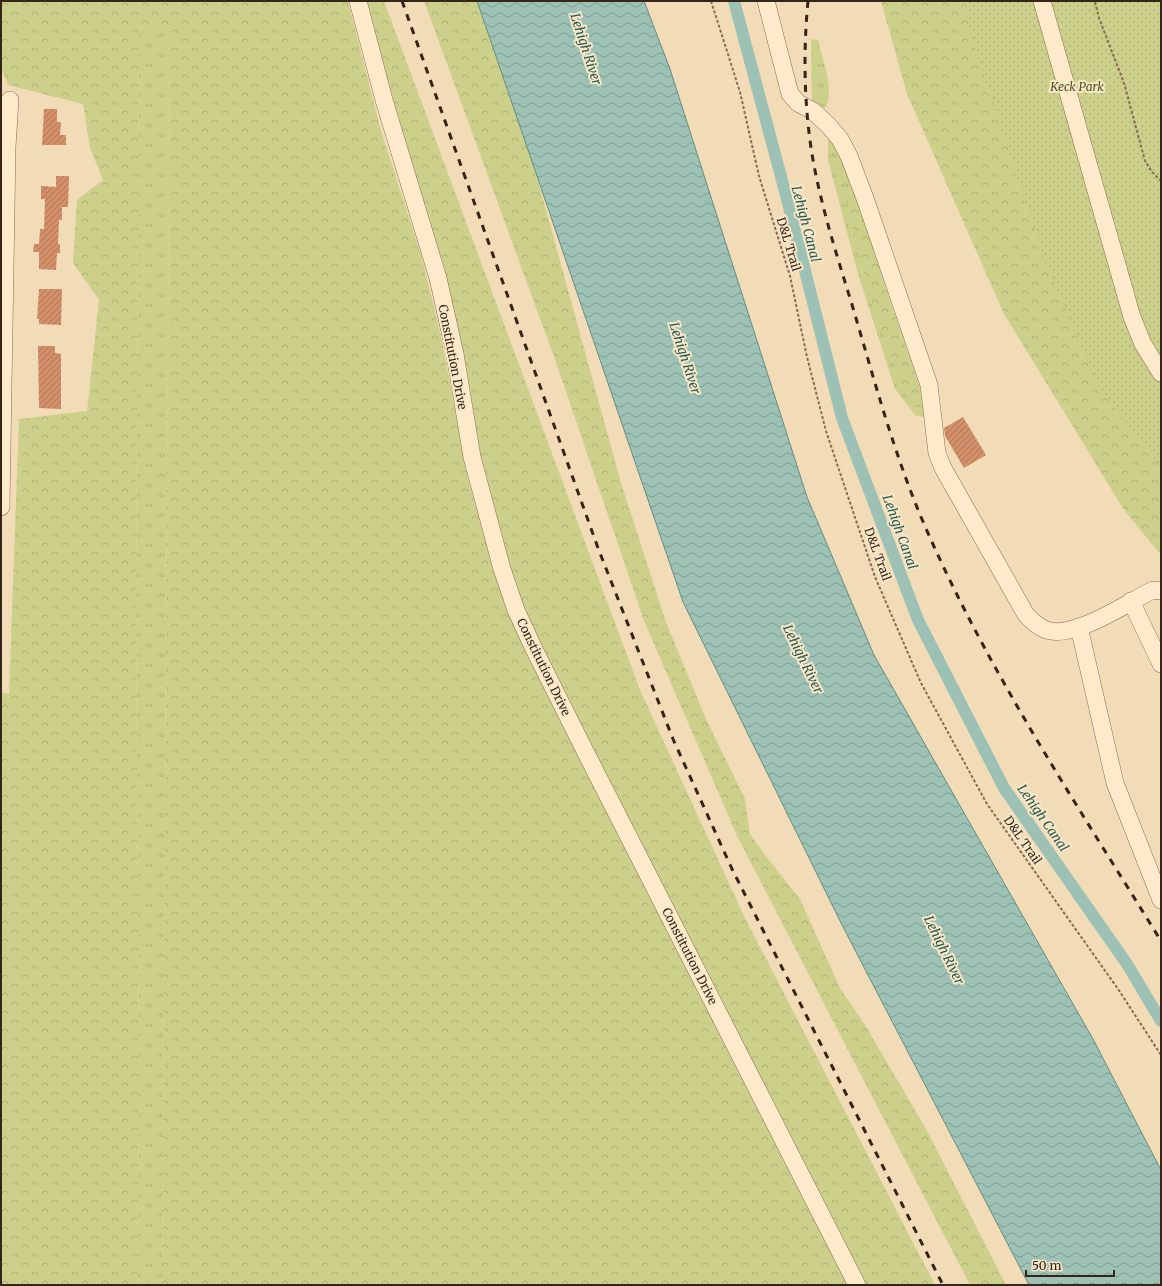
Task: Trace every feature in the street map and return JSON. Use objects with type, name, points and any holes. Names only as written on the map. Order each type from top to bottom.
[{"type":"street","name":"Constitution Drive","points":[[358,1],[384,100],[438,278],[455,354],[472,457],[502,569],[516,610],[585,751],[858,1285]]},
{"type":"street","points":[[766,1],[790,94],[798,104],[813,111],[840,139],[866,201],[929,385],[937,452],[944,468],[1025,613],[1032,622],[1045,630],[1060,630],[1079,627],[1153,590],[1161,591]]},
{"type":"street","points":[[1042,1],[1113,256],[1132,316],[1143,344],[1161,373]]},
{"type":"street","points":[[1,507],[4,146],[10,100]]},
{"type":"street","points":[[1131,601],[1161,664]]},
{"type":"street","points":[[1079,627],[1115,784],[1161,900]]},
{"type":"path","name":"D&L Trail","points":[[711,1],[740,92],[759,176],[790,276],[807,357],[826,431],[875,577],[921,683],[987,804],[1118,989],[1161,1055]]},
{"type":"path","points":[[1095,2],[1099,18],[1124,83],[1145,161],[1152,172],[1161,181]]},
{"type":"green space","points":[[1,1],[348,1],[381,131],[422,258],[441,336],[468,479],[500,590],[848,1285],[162,1285],[170,30],[139,27],[136,608],[139,1089],[137,1285],[1,1285],[1,692],[9,694],[19,419],[87,411],[99,300],[73,263],[77,200],[103,180],[90,148],[83,104],[8,85],[1,68]]},
{"type":"green space","points":[[367,1],[384,1],[640,690],[745,918],[935,1285],[864,1285],[522,608],[482,462],[462,360],[396,116]]},
{"type":"green space","points":[[424,1],[477,1],[532,159],[621,483],[666,622],[706,719],[745,799],[750,834],[800,899],[840,988],[865,1025],[925,1127],[1006,1285],[970,1285],[738,838],[644,621],[558,368]]},
{"type":"green space","points":[[881,1],[1021,1],[1161,396],[1161,555],[1124,510],[1004,314],[907,94]]},
{"type":"green space","name":"Keck Park","points":[[964,1],[1161,1],[1161,467],[1096,383],[1042,251],[969,29]]},
{"type":"green space","points":[[139,27],[170,30],[162,1285],[137,1285],[139,1089],[136,608]]},
{"type":"green space","points":[[811,39],[818,40],[827,75],[829,94],[828,102],[825,108],[812,102]]},
{"type":"green space","points":[[831,137],[834,139],[858,200],[844,189],[911,408],[924,399],[924,417],[916,416],[895,389],[858,274],[828,160],[828,139]]},
{"type":"green space","points":[[844,189],[858,200],[884,283],[924,399],[911,408],[869,296]]},
{"type":"water","name":"Lehigh River","points":[[477,1],[644,1],[670,69],[807,497],[874,655],[1093,1039],[1161,1170],[1161,1285],[1029,1285],[842,925],[683,602]]},
{"type":"building","points":[[44,109],[57,109],[57,122],[61,122],[60,135],[66,135],[66,145],[42,145]]},
{"type":"building","points":[[56,176],[69,176],[68,207],[62,207],[62,220],[59,220],[58,244],[60,244],[60,253],[57,253],[56,270],[39,269],[39,252],[33,252],[34,244],[39,244],[40,229],[44,229],[45,199],[41,199],[41,186],[56,187]]},
{"type":"building","points":[[39,289],[62,289],[61,325],[39,324],[39,319],[37,319]]},
{"type":"building","points":[[38,346],[55,346],[55,353],[61,354],[61,409],[39,408]]},
{"type":"building","points":[[963,417],[986,455],[964,468],[945,436],[944,428]]},
{"type":"waterway","name":"Lehigh Canal","points":[[734,1],[787,199],[842,418],[918,620],[1004,788],[1127,964],[1161,1021]]},
{"type":"railway","points":[[402,1],[598,548],[673,739],[732,869],[943,1285]]},
{"type":"railway","points":[[808,1],[805,40],[805,80],[813,160],[831,234],[876,388],[911,492],[946,573],[1003,681],[1033,734],[1161,941]]}]
